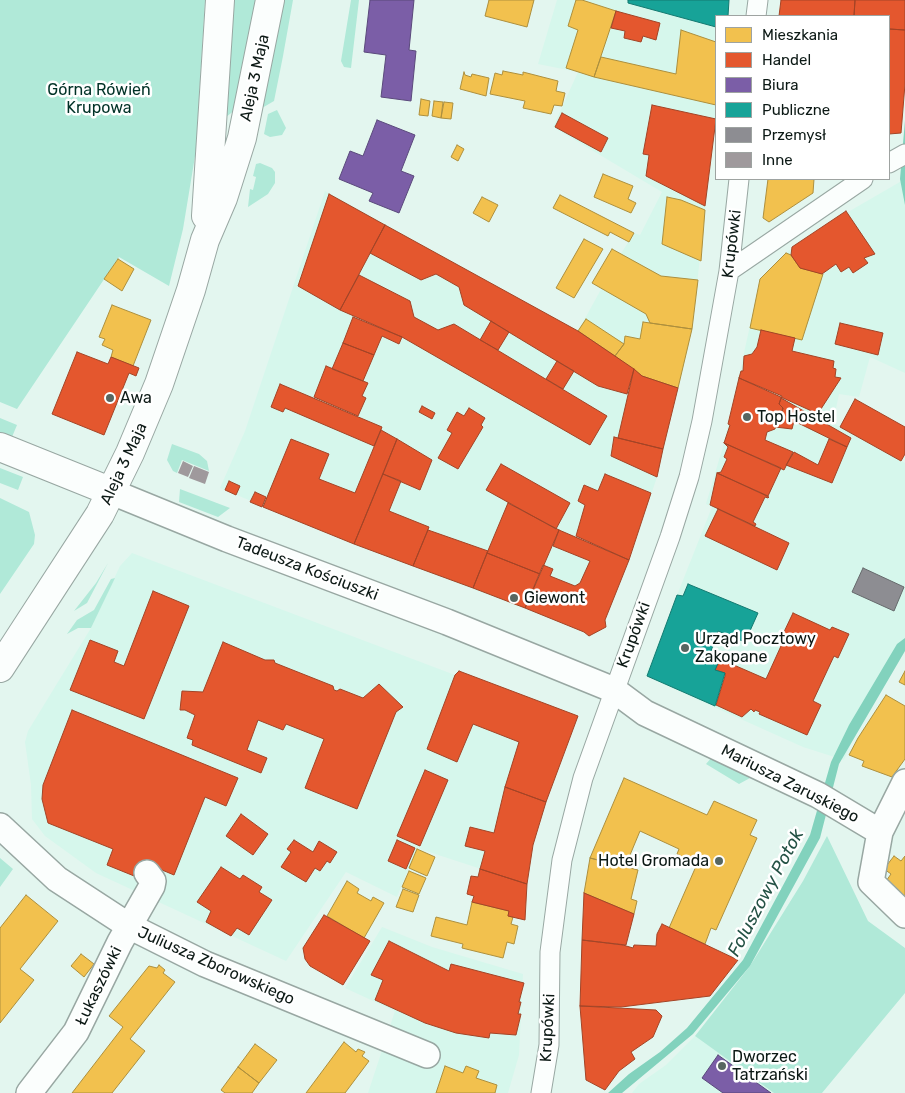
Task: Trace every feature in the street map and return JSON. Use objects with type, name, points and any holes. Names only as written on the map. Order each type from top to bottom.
[{"type":"street","name":"Aleja 3 Maja","points":[[205,240],[220,0]]},
{"type":"street","name":"Aleja 3 Maja","points":[[0,668],[86,538],[112,492],[159,384],[191,290],[205,240],[223,198],[242,138],[270,0]]},
{"type":"street","points":[[756,15],[758,0]]},
{"type":"street","name":"Krupówki","points":[[542,1093],[549,1045],[550,952],[562,860],[583,778],[670,537],[689,477],[704,412],[729,271],[739,180]]},
{"type":"street","points":[[729,271],[862,180]]},
{"type":"street","name":"Tadeusza Kościuszki","points":[[0,447],[227,539],[447,622],[614,690]]},
{"type":"street","name":"Mariusza Zaruskiego","points":[[614,690],[645,713],[818,795],[880,832]]},
{"type":"street","points":[[905,782],[880,832],[871,882],[905,915]]},
{"type":"street","name":"Juliusza Zborowskiego","points":[[0,826],[57,879],[129,926],[204,964],[427,1055]]},
{"type":"street","name":"Łukaszówki","points":[[29,1093],[76,1032],[129,926],[152,886],[153,881],[147,873]]},
{"type":"shaded area","points":[[557,0],[729,0],[728,15],[715,15],[715,123],[692,329],[657,477],[629,560],[605,620],[606,627],[589,636],[584,631],[354,544],[220,488],[245,431],[325,191],[578,331],[634,233],[640,235],[662,192],[553,127],[578,72],[538,64]]},
{"type":"shaded area","points":[[905,120],[905,205],[900,179]]},
{"type":"shaded area","points":[[905,179],[905,373],[870,357],[859,397],[839,394],[833,423],[905,463],[905,649],[857,730],[844,760],[803,747],[645,676],[712,507],[706,504],[724,443],[759,285],[788,251],[848,212]]},
{"type":"shaded area","points":[[132,553],[455,675],[459,671],[578,716],[546,802],[533,845],[527,884],[417,848],[397,897],[346,872],[286,961],[96,873],[45,836],[32,819],[31,785],[25,742],[28,731],[91,628],[120,566]]},
{"type":"shaded area","points":[[905,638],[905,651],[839,764],[820,838],[750,966],[693,1034],[622,1093],[608,1093],[687,1028],[743,960],[810,835],[831,762],[849,725],[897,644]]},
{"type":"shaded area","points":[[382,927],[432,947],[523,974],[519,1055],[508,1093],[368,1093],[395,1011],[345,988]]},
{"type":"shaded area","points":[[695,1036],[774,1093],[632,1093],[639,1084],[666,1065]]},
{"type":"green space","name":"Górna Rówień Krupowa","points":[[0,0],[205,0],[197,132],[199,132],[183,229],[169,286],[119,257],[17,409],[0,402]]},
{"type":"green space","points":[[233,0],[258,0],[235,110],[226,117]]},
{"type":"green space","points":[[282,0],[293,0],[283,56],[274,101],[262,108]]},
{"type":"green space","points":[[351,0],[359,0],[351,68],[344,67],[341,61]]},
{"type":"green space","points":[[277,110],[286,128],[282,135],[270,137],[264,134],[268,114]]},
{"type":"green space","points":[[260,163],[272,168],[275,172],[275,183],[268,194],[248,207],[250,189],[253,190],[256,177],[253,176],[256,164]]},
{"type":"green space","points":[[0,418],[17,425],[12,437],[0,433]]},
{"type":"green space","points":[[172,444],[199,454],[207,461],[209,471],[182,460],[177,473],[173,471],[167,460]]},
{"type":"green space","points":[[0,468],[23,477],[18,490],[0,483]]},
{"type":"green space","points":[[180,489],[230,508],[218,517],[179,502]]},
{"type":"green space","points":[[0,498],[29,512],[35,535],[34,544],[0,594]]},
{"type":"green space","points":[[108,563],[87,603],[74,611],[96,583]]},
{"type":"green space","points":[[115,578],[91,628],[78,628],[67,634],[77,620],[94,610],[111,579]]},
{"type":"green space","points":[[712,757],[750,778],[739,784],[706,764]]},
{"type":"green space","points":[[827,836],[868,921],[905,948],[905,993],[822,1093],[774,1093],[695,1036],[750,966],[803,881]]},
{"type":"green space","points":[[0,858],[13,869],[0,887]]},
{"type":"building: Mieszkania","points":[[489,0],[534,0],[527,27],[485,16]]},
{"type":"building: Mieszkania","points":[[576,0],[582,0],[616,11],[594,77],[566,68],[578,30],[568,26]]},
{"type":"building: Mieszkania","points":[[681,30],[715,42],[715,105],[594,77],[601,57],[676,74]]},
{"type":"building: Mieszkania","points":[[503,71],[523,75],[523,72],[558,81],[556,91],[565,93],[562,106],[554,105],[551,114],[523,108],[525,101],[490,94],[495,73],[502,75]]},
{"type":"building: Mieszkania","points":[[464,72],[465,75],[471,77],[472,74],[489,78],[486,96],[460,89]]},
{"type":"building: Mieszkania","points":[[421,99],[430,101],[428,116],[419,115]]},
{"type":"building: Mieszkania","points":[[434,101],[443,102],[441,118],[432,116]]},
{"type":"building: Mieszkania","points":[[444,102],[453,103],[451,119],[441,118]]},
{"type":"building: Mieszkania","points":[[457,145],[464,149],[458,161],[451,157]]},
{"type":"building: Mieszkania","points":[[603,174],[633,186],[628,199],[636,203],[631,213],[594,197]]},
{"type":"building: Mieszkania","points":[[768,180],[814,180],[813,193],[769,222],[763,218]]},
{"type":"building: Mieszkania","points":[[560,195],[634,233],[629,242],[610,232],[608,236],[553,208]]},
{"type":"building: Mieszkania","points":[[482,197],[498,205],[489,222],[473,213]]},
{"type":"building: Mieszkania","points":[[667,197],[681,200],[705,210],[701,261],[662,244]]},
{"type":"building: Mieszkania","points":[[584,239],[603,249],[574,298],[556,288]]},
{"type":"building: Mieszkania","points":[[612,249],[661,276],[698,280],[692,329],[650,323],[646,314],[592,283]]},
{"type":"building: Mieszkania","points":[[786,253],[791,255],[800,268],[823,274],[802,340],[750,328],[760,279]]},
{"type":"building: Mieszkania","points":[[118,259],[134,269],[122,291],[104,279]]},
{"type":"building: Mieszkania","points":[[112,305],[151,320],[133,366],[111,357],[113,350],[102,345],[105,339],[99,337]]},
{"type":"building: Mieszkania","points":[[586,319],[624,344],[615,356],[578,331]]},
{"type":"building: Mieszkania","points":[[643,322],[692,329],[678,388],[642,376],[615,356],[624,344],[625,336],[640,339]]},
{"type":"building: Mieszkania","points":[[905,671],[905,685],[899,682]]},
{"type":"building: Mieszkania","points":[[886,695],[905,706],[905,759],[892,777],[862,766],[864,761],[849,755]]},
{"type":"building: Mieszkania","name":"Hotel Gromada","points":[[624,778],[707,815],[714,801],[757,820],[750,835],[757,838],[716,930],[711,928],[705,944],[669,928],[697,864],[677,854],[679,849],[640,831],[625,867],[590,858]]},
{"type":"building: Mieszkania","points":[[417,849],[435,857],[427,876],[409,868]]},
{"type":"building: Mieszkania","points":[[894,856],[901,861],[905,856],[905,900],[884,884],[891,874],[884,869]]},
{"type":"building: Mieszkania","points":[[590,858],[638,870],[631,899],[637,901],[634,914],[584,893]]},
{"type":"building: Mieszkania","points":[[409,871],[426,878],[419,894],[402,887]]},
{"type":"building: Mieszkania","points":[[347,881],[359,889],[357,893],[371,901],[373,897],[384,903],[364,938],[327,916]]},
{"type":"building: Mieszkania","points":[[403,889],[419,895],[413,912],[396,907]]},
{"type":"building: Mieszkania","points":[[26,895],[58,921],[20,969],[34,980],[0,1023],[0,928]]},
{"type":"building: Mieszkania","points":[[472,902],[509,911],[508,916],[513,917],[511,924],[518,926],[514,944],[507,942],[503,958],[462,948],[463,944],[431,936],[436,917],[467,925]]},
{"type":"building: Mieszkania","points":[[81,954],[94,964],[84,977],[71,966]]},
{"type":"building: Mieszkania","points":[[159,965],[165,970],[163,973],[175,982],[130,1039],[145,1051],[112,1093],[72,1093],[123,1027],[109,1016],[149,966],[157,968]]},
{"type":"building: Mieszkania","points":[[344,1042],[356,1052],[358,1049],[365,1052],[362,1056],[369,1061],[345,1093],[306,1093]]},
{"type":"building: Mieszkania","points":[[255,1044],[277,1060],[259,1083],[238,1067]]},
{"type":"building: Mieszkania","points":[[445,1066],[463,1073],[466,1066],[479,1071],[476,1078],[497,1085],[495,1093],[436,1093]]},
{"type":"building: Mieszkania","points":[[238,1067],[259,1083],[252,1093],[225,1093],[221,1090]]},
{"type":"building: Handel","points":[[781,0],[855,0],[854,15],[779,15]]},
{"type":"building: Handel","points":[[855,0],[905,0],[905,30],[890,29],[890,15],[854,15]]},
{"type":"building: Handel","points":[[616,11],[660,23],[656,40],[643,36],[641,42],[624,38],[625,31],[611,28]]},
{"type":"building: Handel","points":[[890,29],[905,30],[905,84],[901,133],[890,134]]},
{"type":"building: Handel","points":[[652,105],[715,119],[705,206],[646,176],[649,155],[643,154]]},
{"type":"building: Handel","points":[[562,113],[608,138],[601,152],[555,127]]},
{"type":"building: Handel","points":[[329,194],[385,225],[340,310],[298,286]]},
{"type":"building: Handel","points":[[846,211],[875,254],[864,258],[868,263],[853,273],[849,267],[841,272],[836,264],[822,274],[800,268],[791,255],[792,247]]},
{"type":"building: Handel","points":[[385,225],[578,331],[634,369],[627,394],[598,386],[464,305],[459,287],[436,274],[421,280],[370,253]]},
{"type":"building: Handel","points":[[359,275],[410,301],[414,317],[438,330],[454,324],[607,416],[590,445],[402,337],[340,310]]},
{"type":"building: Handel","points":[[353,317],[402,337],[399,344],[382,336],[374,355],[343,343]]},
{"type":"building: Handel","points":[[491,321],[509,332],[498,350],[480,340]]},
{"type":"building: Handel","points":[[840,323],[883,333],[878,355],[835,344]]},
{"type":"building: Handel","points":[[761,330],[795,338],[792,351],[834,361],[835,377],[841,378],[819,412],[817,410],[816,413],[739,378],[741,371],[743,371],[744,356],[752,354],[757,347]]},
{"type":"building: Handel","points":[[343,343],[374,355],[363,381],[332,369]]},
{"type":"building: Handel","points":[[77,352],[108,364],[111,357],[139,368],[136,376],[129,373],[104,435],[52,414]]},
{"type":"building: Handel","points":[[557,361],[574,371],[563,389],[546,379]]},
{"type":"building: Handel","points":[[326,366],[368,383],[362,396],[366,398],[358,416],[314,397]]},
{"type":"building: Handel","points":[[634,369],[642,376],[678,388],[663,449],[618,438]]},
{"type":"building: Handel","points":[[739,378],[782,396],[779,404],[783,408],[781,417],[777,419],[775,429],[767,432],[765,440],[793,452],[784,470],[724,443],[730,425],[728,424]]},
{"type":"building: Handel","points":[[280,384],[382,427],[374,446],[285,408],[283,412],[271,407]]},
{"type":"building: Handel","points":[[781,398],[851,438],[847,447],[794,421],[792,429],[775,427],[783,408],[779,404]]},
{"type":"building: Handel","points":[[855,399],[905,427],[905,454],[901,461],[840,427]]},
{"type":"building: Handel","points":[[422,406],[435,413],[432,419],[419,412]]},
{"type":"building: Handel","points":[[469,408],[485,418],[481,425],[483,427],[458,469],[438,458],[452,433],[447,430],[457,412],[464,416]]},
{"type":"building: Handel","points":[[381,430],[397,439],[354,544],[263,507],[291,439],[329,454],[319,479],[355,493]]},
{"type":"building: Handel","points":[[614,437],[663,449],[657,477],[611,456]]},
{"type":"building: Handel","points":[[397,439],[432,460],[420,490],[383,474]]},
{"type":"building: Handel","points":[[829,439],[847,447],[832,483],[786,465],[794,452],[818,465]]},
{"type":"building: Handel","points":[[724,443],[781,468],[768,496],[717,473],[721,472],[727,459],[724,457],[728,447]]},
{"type":"building: Handel","points":[[501,464],[570,503],[556,529],[486,490]]},
{"type":"building: Handel","points":[[717,473],[769,497],[765,497],[753,522],[756,524],[755,526],[710,505]]},
{"type":"building: Handel","points":[[383,474],[401,481],[389,511],[429,527],[413,566],[354,544]]},
{"type":"building: Handel","points":[[605,474],[651,493],[629,560],[576,536],[585,505],[578,501],[584,485],[598,491]]},
{"type":"building: Handel","points":[[229,481],[240,486],[236,495],[225,490]]},
{"type":"building: Handel","points":[[255,492],[266,497],[262,507],[250,502]]},
{"type":"building: Handel","points":[[508,503],[559,530],[540,574],[487,553]]},
{"type":"building: Handel","points":[[718,509],[789,543],[777,570],[705,536]]},
{"type":"building: Handel","points":[[428,530],[488,551],[473,588],[413,566]]},
{"type":"building: Handel","points":[[559,530],[629,560],[605,620],[606,627],[589,636],[584,632],[525,608],[543,565],[553,569],[550,576],[575,586],[580,583],[590,561],[553,546]]},
{"type":"building: Handel","points":[[487,553],[540,574],[525,608],[473,588]]},
{"type":"building: Handel","points":[[153,591],[189,606],[144,719],[70,690],[90,640],[118,651],[114,662],[124,666]]},
{"type":"building: Handel","points":[[793,613],[830,630],[832,627],[849,634],[838,658],[834,656],[813,701],[821,705],[807,735],[759,714],[760,712],[755,710],[754,712],[751,709],[742,717],[716,705],[725,676],[725,673],[715,670],[720,659],[766,679],[786,635],[783,634]]},
{"type":"building: Handel","points":[[223,642],[265,660],[274,660],[275,663],[333,686],[334,690],[340,689],[363,698],[379,684],[403,707],[396,712],[357,809],[305,788],[324,739],[286,724],[283,730],[258,720],[247,750],[267,758],[261,773],[192,745],[193,740],[187,738],[195,715],[185,710],[180,710],[182,691],[203,692]]},
{"type":"building: Handel","points":[[459,671],[578,716],[546,802],[505,787],[519,742],[473,724],[457,762],[427,749],[455,675]]},
{"type":"building: Handel","points":[[72,710],[238,778],[226,806],[205,797],[174,875],[150,865],[144,880],[107,865],[113,849],[48,823],[42,799],[43,785]]},
{"type":"building: Handel","points":[[425,770],[448,780],[420,846],[397,836]]},
{"type":"building: Handel","points":[[505,787],[546,802],[533,845],[527,884],[480,869],[485,851],[465,846],[470,827],[494,833]]},
{"type":"building: Handel","points":[[241,814],[268,834],[253,855],[226,836]]},
{"type":"building: Handel","points":[[294,840],[313,852],[319,841],[337,852],[330,863],[327,861],[320,871],[315,868],[306,882],[281,867],[291,852],[287,849]]},
{"type":"building: Handel","points":[[397,840],[415,848],[406,869],[388,861]]},
{"type":"building: Handel","points":[[221,867],[240,879],[243,875],[262,887],[259,892],[272,900],[249,935],[237,928],[231,936],[206,922],[211,911],[197,902]]},
{"type":"building: Handel","points":[[480,869],[527,884],[525,920],[508,916],[509,911],[472,902],[474,896],[467,894],[471,876],[478,877]]},
{"type":"building: Handel","points":[[584,893],[634,914],[626,945],[582,940]]},
{"type":"building: Handel","points":[[324,915],[370,941],[343,985],[310,966],[305,959],[303,948]]},
{"type":"building: Handel","points":[[662,924],[738,960],[710,996],[621,1007],[580,1006],[582,940],[633,948],[634,945],[656,946],[657,934]]},
{"type":"building: Handel","points":[[389,941],[449,971],[451,964],[524,983],[519,1002],[521,1002],[518,1014],[521,1014],[516,1035],[490,1033],[489,1038],[456,1033],[425,1023],[375,1000],[383,980],[371,975]]},
{"type":"building: Handel","points":[[580,1006],[656,1010],[662,1016],[653,1037],[631,1052],[635,1059],[619,1071],[605,1090],[586,1080]]},
{"type":"building: Biura","points":[[370,0],[414,0],[409,50],[416,51],[411,101],[381,97],[386,55],[364,52]]},
{"type":"building: Biura","points":[[377,120],[415,135],[401,171],[414,176],[399,213],[369,201],[373,193],[339,179],[350,151],[363,156]]},
{"type":"building: Biura","name":"Dworzec Tatrzański","points":[[718,1055],[771,1093],[723,1093],[702,1078]]},
{"type":"building: Publiczne","points":[[628,0],[729,0],[728,15],[715,15],[715,27],[628,3]]},
{"type":"building: Publiczne","name":"Urząd Pocztowy Zakopane","points":[[688,584],[758,613],[745,642],[718,631],[710,654],[715,656],[714,658],[720,659],[715,670],[725,673],[715,706],[647,676],[677,595],[683,596]]},
{"type":"building: Przemysł","points":[[863,568],[904,587],[894,611],[852,592]]},
{"type":"building: Inne","points":[[183,461],[193,466],[188,477],[178,473]]},
{"type":"building: Inne","points":[[194,466],[209,472],[205,484],[189,478]]},
{"type":"place","name":"Awa","points":[[110,398]]},
{"type":"place","name":"Top Hostel","points":[[747,417]]},
{"type":"place","name":"Giewont","points":[[514,598]]},
{"type":"place","name":"Urząd Pocztowy Zakopane","points":[[685,648]]},
{"type":"place","name":"Hotel Gromada","points":[[719,861]]},
{"type":"place","name":"Dworzec Tatrzański","points":[[722,1066]]},
{"type":"water label","name":"Foluszowy Potok","points":[[766,893]]}]
